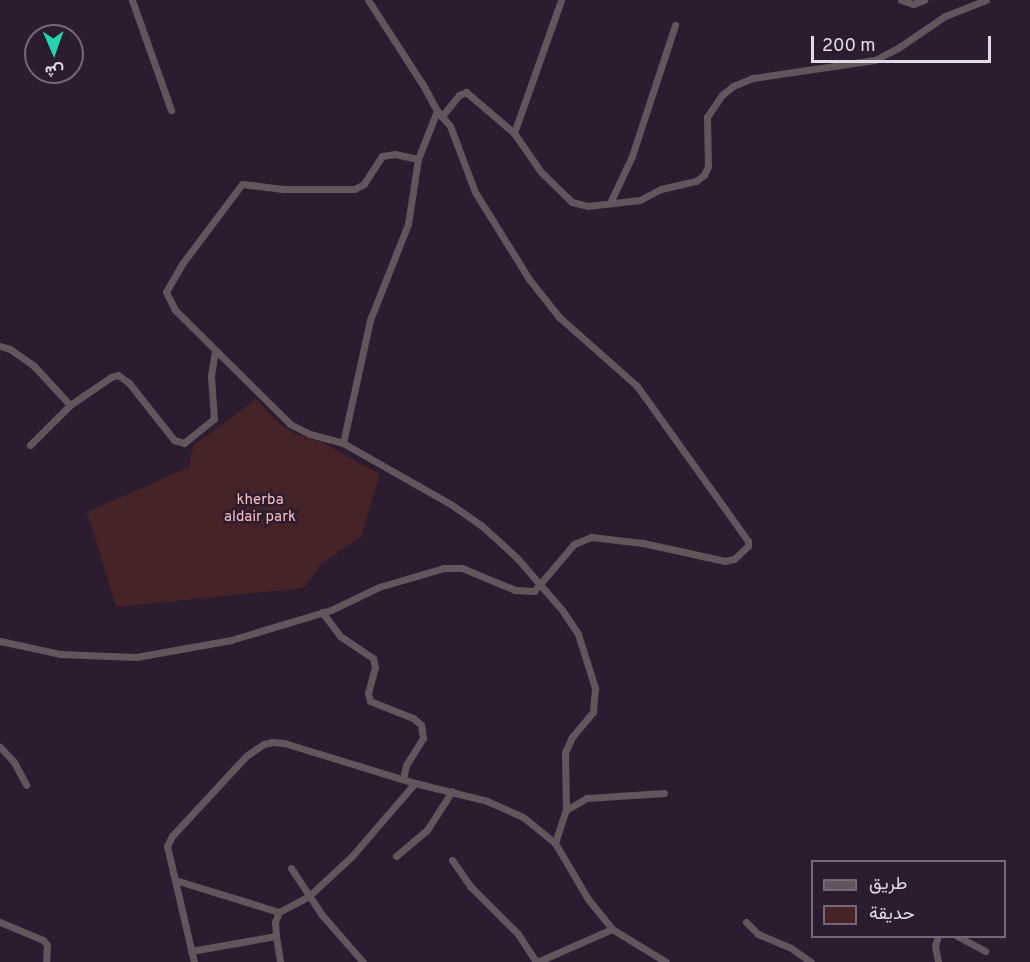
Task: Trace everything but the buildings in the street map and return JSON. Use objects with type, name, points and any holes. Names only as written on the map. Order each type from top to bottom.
[{"type":"street","points":[[132,0],[171,110]]},
{"type":"street","points":[[0,641],[60,654],[136,657],[231,640],[322,612],[379,587],[444,568],[462,568],[522,592],[534,591],[541,586],[568,550],[581,539],[600,537],[627,540],[728,561],[749,543],[637,386],[560,317],[529,279],[485,211],[466,171],[450,126],[439,113],[368,0]]},
{"type":"street","points":[[514,133],[561,0]]},
{"type":"street","points":[[901,0],[913,4],[924,0]]},
{"type":"street","points":[[343,443],[370,320],[408,224],[418,159],[439,113],[459,94],[466,92],[514,133],[541,172],[567,198],[582,205],[640,200],[661,189],[696,181],[704,175],[708,166],[707,117],[722,95],[733,86],[753,78],[875,60],[898,48],[934,21],[986,0]]},
{"type":"street","points":[[610,203],[632,156],[675,25]]},
{"type":"street","points":[[418,159],[395,154],[382,156],[364,184],[354,189],[283,189],[242,184],[182,264],[166,292],[175,310],[290,424],[310,434],[343,443],[452,505],[482,525],[518,558],[562,610],[578,634],[595,688],[593,712],[572,738],[565,753],[566,810],[555,843]]},
{"type":"street","points":[[0,346],[10,349],[33,365],[70,405]]},
{"type":"street","points":[[30,445],[70,405],[111,377],[123,377],[174,440],[184,443],[214,419],[211,376],[214,351]]},
{"type":"street","points":[[322,612],[340,636],[373,658],[375,667],[368,693],[370,701],[413,718],[421,725],[423,738],[406,765],[403,779]]},
{"type":"street","points":[[194,962],[167,855],[172,836],[246,756],[264,744],[284,743],[415,783],[452,791],[505,808],[523,817],[555,843],[588,898],[612,929],[666,962]]},
{"type":"street","points":[[0,747],[14,762],[26,785]]},
{"type":"street","points":[[280,962],[275,922],[279,912],[309,896],[365,843],[415,783]]},
{"type":"street","points":[[396,856],[428,830],[452,791]]},
{"type":"street","points":[[566,810],[592,796],[664,793]]},
{"type":"street","points":[[452,860],[471,886],[518,934],[536,962],[612,929]]},
{"type":"street","points":[[291,868],[309,896],[363,962]]},
{"type":"street","points":[[175,880],[279,912]]},
{"type":"street","points":[[0,922],[45,942],[46,962]]},
{"type":"street","points":[[746,922],[758,934],[791,948],[811,962]]},
{"type":"street","points":[[191,951],[276,936]]},
{"type":"street","points":[[937,938],[935,946],[938,962]]},
{"type":"street","points":[[961,938],[985,951]]},
{"type":"green space","name":"kherba aldair park","points":[[256,399],[281,425],[293,433],[323,443],[380,474],[361,537],[321,564],[304,588],[116,607],[87,512],[189,467],[193,446]]}]
